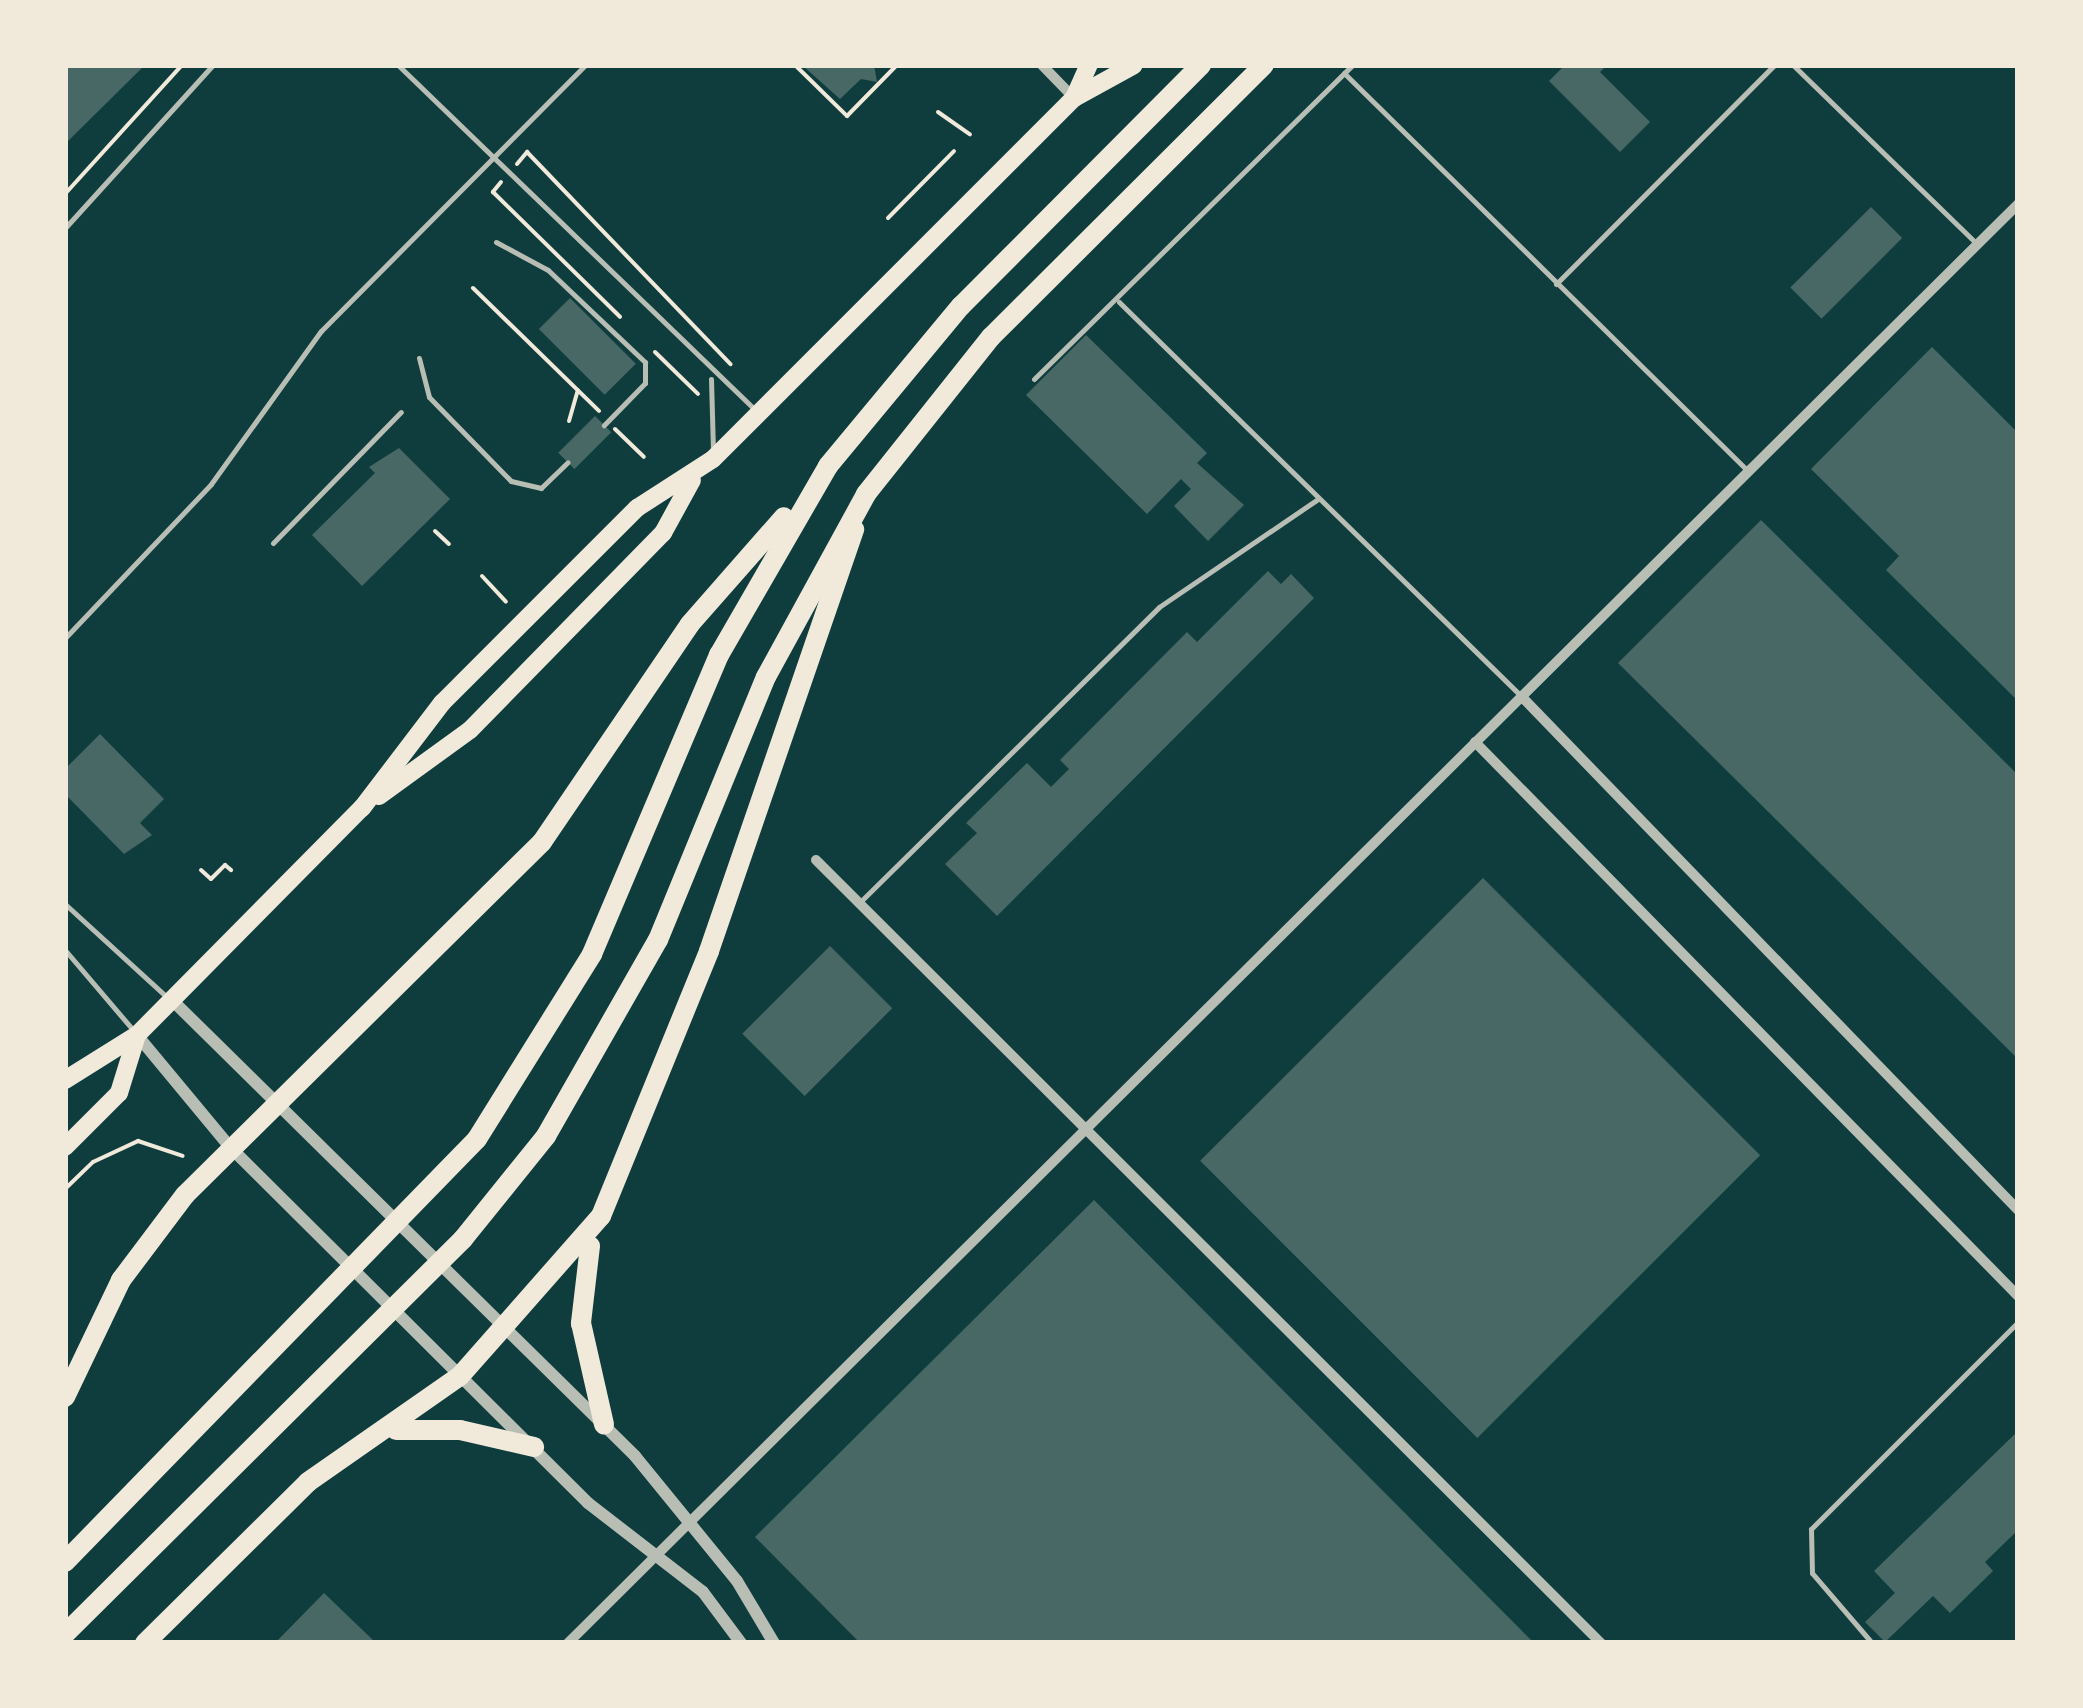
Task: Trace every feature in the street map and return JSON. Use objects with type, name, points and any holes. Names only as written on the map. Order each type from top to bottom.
[{"type":"highway","points":[[65,1398],[121,1280],[230,1147],[542,842],[690,624],[960,306],[1200,65]]},
{"type":"highway","points":[[65,1634],[462,1239],[546,1136],[658,940],[766,677],[866,494],[991,337],[1264,65]]},
{"type":"highway","points":[[65,1562],[426,1198],[523,1077],[592,954],[719,655],[828,466]]},
{"type":"highway","points":[[604,1424],[581,1323],[580,1274],[709,950],[866,494]]},
{"type":"highway","points":[[145,1643],[308,1482],[394,1430],[460,1376],[508,1330],[600,1216]]},
{"type":"highway","points":[[394,1430],[460,1430],[534,1447]]},
{"type":"main road","points":[[1074,98],[1089,65]]},
{"type":"main road","points":[[65,1080],[137,1036],[362,808],[442,703],[623,522],[693,479],[1074,98],[1134,65]]},
{"type":"main road","points":[[362,808],[470,730],[663,533],[693,479]]},
{"type":"main road","points":[[65,1148],[120,1093],[137,1036]]},
{"type":"street","points":[[1042,65],[1074,98]]},
{"type":"street","points":[[568,1643],[2018,204]]},
{"type":"street","points":[[1522,697],[2018,1210]]},
{"type":"street","points":[[1475,742],[2018,1296]]},
{"type":"street","points":[[816,860],[1601,1643]]},
{"type":"street","points":[[172,1000],[278,1099],[604,1424],[687,1526],[737,1580],[774,1643]]},
{"type":"street","points":[[137,1036],[230,1147],[534,1447],[703,1592],[740,1643]]},
{"type":"lane","points":[[65,228],[213,65]]},
{"type":"lane","points":[[398,65],[710,376],[758,412]]},
{"type":"lane","points":[[65,638],[211,484],[321,331],[585,65]]},
{"type":"lane","points":[[1034,379],[1118,302],[1352,65]]},
{"type":"lane","points":[[1556,284],[1774,65]]},
{"type":"lane","points":[[1792,65],[1977,244]]},
{"type":"lane","points":[[1344,72],[1748,472]]},
{"type":"lane","points":[[496,242],[548,270],[645,362],[645,383],[606,424]]},
{"type":"lane","points":[[1118,302],[1522,697]]},
{"type":"lane","points":[[419,358],[429,397],[512,481],[541,488],[568,462]]},
{"type":"lane","points":[[710,376],[713,459]]},
{"type":"lane","points":[[272,543],[401,412]]},
{"type":"lane","points":[[859,903],[1159,607],[1318,498]]},
{"type":"lane","points":[[65,904],[172,1000]]},
{"type":"lane","points":[[65,950],[137,1036]]},
{"type":"lane","points":[[1872,1643],[1812,1573],[1810,1530],[2018,1322]]},
{"type":"path","points":[[65,194],[182,65]]},
{"type":"path","points":[[794,65],[847,116],[896,69]]},
{"type":"path","points":[[938,112],[970,134]]},
{"type":"path","points":[[888,218],[954,152]]},
{"type":"path","points":[[474,288],[644,458]]},
{"type":"path","points":[[569,420],[578,390]]},
{"type":"path","points":[[435,531],[448,544]]},
{"type":"path","points":[[482,576],[506,602]]},
{"type":"path","points":[[201,870],[211,880],[225,865],[231,870]]},
{"type":"path","points":[[65,1190],[93,1162],[138,1141],[182,1156]]},
{"type":"building","points":[[65,65],[145,65],[65,144]]},
{"type":"building","points":[[802,65],[874,65],[877,82],[861,79],[840,99]]},
{"type":"building","points":[[1565,65],[1607,65],[1600,72],[1650,122],[1620,152],[1549,81]]},
{"type":"building","points":[[1871,207],[1902,238],[1822,319],[1790,288]]},
{"type":"building","points":[[570,298],[636,364],[605,395],[539,329]]},
{"type":"building","points":[[1086,335],[1207,453],[1197,463],[1244,505],[1208,541],[1174,506],[1191,489],[1181,479],[1147,514],[1026,395]]},
{"type":"building","points":[[1932,347],[2018,433],[2018,701],[1886,570],[1899,556],[1811,469]]},
{"type":"building","points":[[595,416],[611,432],[574,469],[558,453]]},
{"type":"building","points":[[399,448],[450,499],[362,586],[312,535],[375,473],[369,467]]},
{"type":"building","points":[[1761,520],[2018,775],[2018,1059],[1618,663]]},
{"type":"building","points":[[1268,571],[1281,584],[1291,574],[1314,598],[997,916],[945,864],[977,833],[966,823],[1027,763],[1051,787],[1069,769],[1060,760],[1187,632],[1197,642]]},
{"type":"building","points":[[100,734],[164,799],[140,823],[152,835],[124,854],[65,794],[65,769]]},
{"type":"building","points":[[1483,878],[1760,1155],[1477,1438],[1200,1161]]},
{"type":"building","points":[[830,946],[892,1008],[805,1096],[742,1034]]},
{"type":"building","points":[[1094,1200],[1534,1643],[860,1643],[755,1537]]},
{"type":"building","points":[[2018,1431],[2018,1530],[1985,1562],[1993,1571],[1950,1613],[1933,1596],[1885,1642],[1865,1622],[1895,1593],[1874,1571]]},
{"type":"building","points":[[324,1593],[376,1643],[275,1643]]}]
